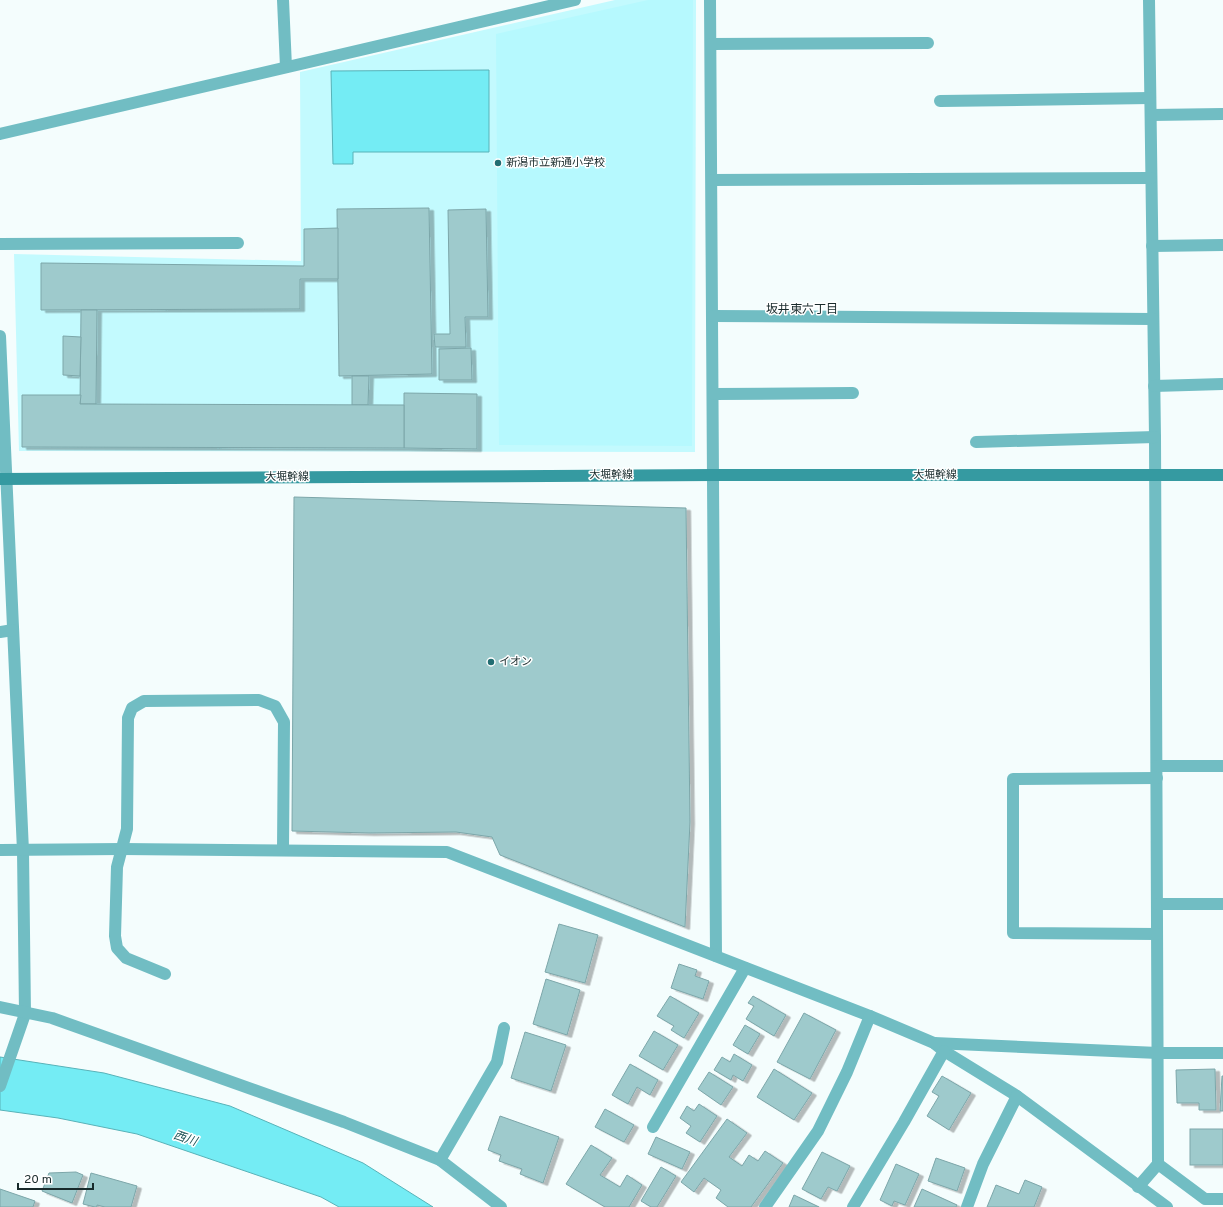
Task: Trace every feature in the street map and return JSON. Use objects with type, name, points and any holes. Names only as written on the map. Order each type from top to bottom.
[{"type":"street","points":[[283,0],[286,67]]},
{"type":"street","points":[[0,134],[575,0]]},
{"type":"street","points":[[710,0],[714,394],[716,956]]},
{"type":"street","points":[[1138,1187],[1158,1164],[1155,437],[1149,0]]},
{"type":"street","points":[[711,44],[928,43]]},
{"type":"street","points":[[940,102],[1150,98]]},
{"type":"street","points":[[1150,115],[1223,114]]},
{"type":"street","points":[[712,180],[1151,178]]},
{"type":"street","points":[[0,244],[238,243]]},
{"type":"street","points":[[1152,246],[1223,245]]},
{"type":"street","points":[[713,316],[1153,319]]},
{"type":"street","points":[[0,336],[3,478],[13,630],[24,851],[25,1014],[0,1086]]},
{"type":"street","points":[[1154,386],[1223,384]]},
{"type":"street","points":[[714,394],[853,393]]},
{"type":"street","points":[[976,442],[1155,437]]},
{"type":"street","name":"大堀幹線","points":[[3,478],[714,475],[1223,475]]},
{"type":"street","points":[[0,632],[13,630]]},
{"type":"street","points":[[165,974],[126,958],[117,948],[115,936],[117,867],[127,829],[128,718],[132,708],[144,701],[259,700],[275,706],[284,722],[283,850]]},
{"type":"street","points":[[1157,934],[1013,933],[1013,779],[1157,772],[1223,766]]},
{"type":"street","points":[[0,850],[24,851],[122,848],[447,852],[870,1016],[939,1047],[1017,1096],[1167,1207]]},
{"type":"street","points":[[1157,904],[1223,904]]},
{"type":"street","points":[[652,1127],[745,968]]},
{"type":"street","points":[[0,1007],[25,1014],[52,1018],[344,1122],[440,1160],[501,1207]]},
{"type":"street","points":[[765,1207],[818,1131],[846,1072],[870,1016]]},
{"type":"street","points":[[440,1160],[497,1062],[504,1028]]},
{"type":"street","points":[[939,1047],[1223,1053]]},
{"type":"street","points":[[853,1207],[904,1122],[939,1047]]},
{"type":"street","points":[[967,1207],[983,1164],[1017,1096]]},
{"type":"street","points":[[1158,1164],[1205,1199],[1223,1199]]},
{"type":"shaded area","name":"新潟市立新通小学校","points":[[615,0],[696,0],[695,452],[19,451],[14,254],[301,261],[300,72]]},
{"type":"shaded area","points":[[648,0],[693,0],[692,446],[499,445],[496,34]]},
{"type":"water","points":[[489,70],[489,152],[353,152],[353,164],[333,164],[331,71]]},
{"type":"water","name":"西川","points":[[0,1057],[104,1073],[230,1106],[363,1163],[433,1207],[339,1207],[321,1197],[137,1134],[58,1118],[0,1110]]},
{"type":"building","points":[[429,208],[432,374],[339,376],[337,209]]},
{"type":"building","points":[[486,209],[488,317],[465,317],[466,347],[435,347],[434,334],[450,334],[448,210]]},
{"type":"building","points":[[338,228],[338,279],[300,279],[300,309],[41,310],[41,263],[304,266],[304,229]]},
{"type":"building","points":[[81,310],[97,310],[96,404],[80,404]]},
{"type":"building","points":[[63,336],[81,337],[80,376],[63,375]]},
{"type":"building","points":[[471,348],[472,380],[439,380],[439,349]]},
{"type":"building","points":[[352,376],[369,376],[368,405],[352,405]]},
{"type":"building","points":[[404,393],[477,394],[477,449],[404,448]]},
{"type":"building","points":[[22,395],[81,395],[80,404],[404,405],[404,448],[22,447]]},
{"type":"building","name":"イオン","points":[[294,497],[686,508],[690,822],[685,927],[500,855],[492,837],[456,832],[370,833],[292,831]]},
{"type":"building","points":[[559,924],[598,935],[585,983],[545,972]]},
{"type":"building","points":[[679,964],[697,970],[695,976],[709,981],[703,999],[671,988]]},
{"type":"building","points":[[546,979],[580,990],[567,1035],[533,1024]]},
{"type":"building","points":[[670,996],[699,1013],[684,1038],[671,1030],[674,1026],[657,1016]]},
{"type":"building","points":[[753,996],[786,1015],[774,1036],[746,1019],[754,1006],[748,1003]]},
{"type":"building","points":[[804,1013],[836,1030],[810,1079],[777,1062]]},
{"type":"building","points":[[745,1025],[760,1034],[748,1054],[733,1045]]},
{"type":"building","points":[[654,1031],[678,1045],[663,1070],[639,1056]]},
{"type":"building","points":[[525,1032],[566,1045],[551,1091],[511,1078]]},
{"type":"building","points":[[734,1054],[752,1065],[743,1081],[733,1075],[731,1080],[714,1070],[722,1057],[730,1062]]},
{"type":"building","points":[[630,1064],[658,1080],[650,1095],[637,1087],[628,1104],[612,1095]]},
{"type":"building","points":[[774,1069],[812,1093],[794,1120],[757,1097]]},
{"type":"building","points":[[1215,1069],[1216,1110],[1199,1110],[1199,1103],[1177,1103],[1176,1070]]},
{"type":"building","points":[[709,1072],[733,1087],[721,1105],[698,1089]]},
{"type":"building","points":[[942,1076],[971,1093],[949,1130],[927,1116],[939,1096],[932,1092]]},
{"type":"building","points":[[1222,1076],[1223,1111],[1220,1111]]},
{"type":"building","points":[[699,1104],[717,1116],[700,1142],[686,1133],[691,1126],[680,1118],[687,1106],[694,1111]]},
{"type":"building","points":[[605,1109],[634,1125],[624,1142],[595,1127]]},
{"type":"building","points":[[500,1116],[559,1137],[543,1183],[520,1174],[522,1169],[499,1161],[501,1155],[488,1150]]},
{"type":"building","points":[[727,1119],[747,1133],[729,1157],[742,1166],[749,1155],[758,1161],[765,1151],[783,1163],[751,1207],[728,1207],[716,1198],[721,1190],[704,1178],[694,1192],[681,1182]]},
{"type":"building","points":[[1190,1129],[1223,1129],[1223,1165],[1190,1165]]},
{"type":"building","points":[[656,1137],[690,1152],[682,1169],[648,1154]]},
{"type":"building","points":[[591,1145],[612,1158],[600,1175],[620,1187],[627,1175],[642,1185],[629,1207],[605,1207],[566,1184]]},
{"type":"building","points":[[822,1152],[850,1166],[837,1191],[828,1187],[821,1199],[802,1189]]},
{"type":"building","points":[[936,1158],[965,1168],[957,1191],[928,1181]]},
{"type":"building","points":[[896,1164],[919,1174],[905,1205],[894,1201],[892,1206],[880,1200]]},
{"type":"building","points":[[661,1167],[676,1176],[657,1207],[651,1207],[641,1201]]},
{"type":"building","points":[[76,1172],[83,1175],[72,1203],[42,1191],[49,1173]]},
{"type":"building","points":[[91,1173],[137,1186],[131,1207],[105,1207],[97,1205],[97,1207],[95,1207],[83,1204]]},
{"type":"building","points":[[1025,1180],[1042,1187],[1034,1207],[987,1207],[996,1185],[1019,1194]]},
{"type":"building","points":[[0,1189],[35,1201],[33,1207],[0,1207]]},
{"type":"building","points":[[922,1189],[957,1205],[956,1207],[914,1207]]},
{"type":"building","points":[[794,1195],[819,1207],[789,1207]]},
{"type":"place","name":"新潟市立新通小学校","points":[[498,163]]},
{"type":"place","name":"イオン","points":[[491,662]]},
{"type":"district","name":"坂井東六丁目","points":[[802,310]]}]
